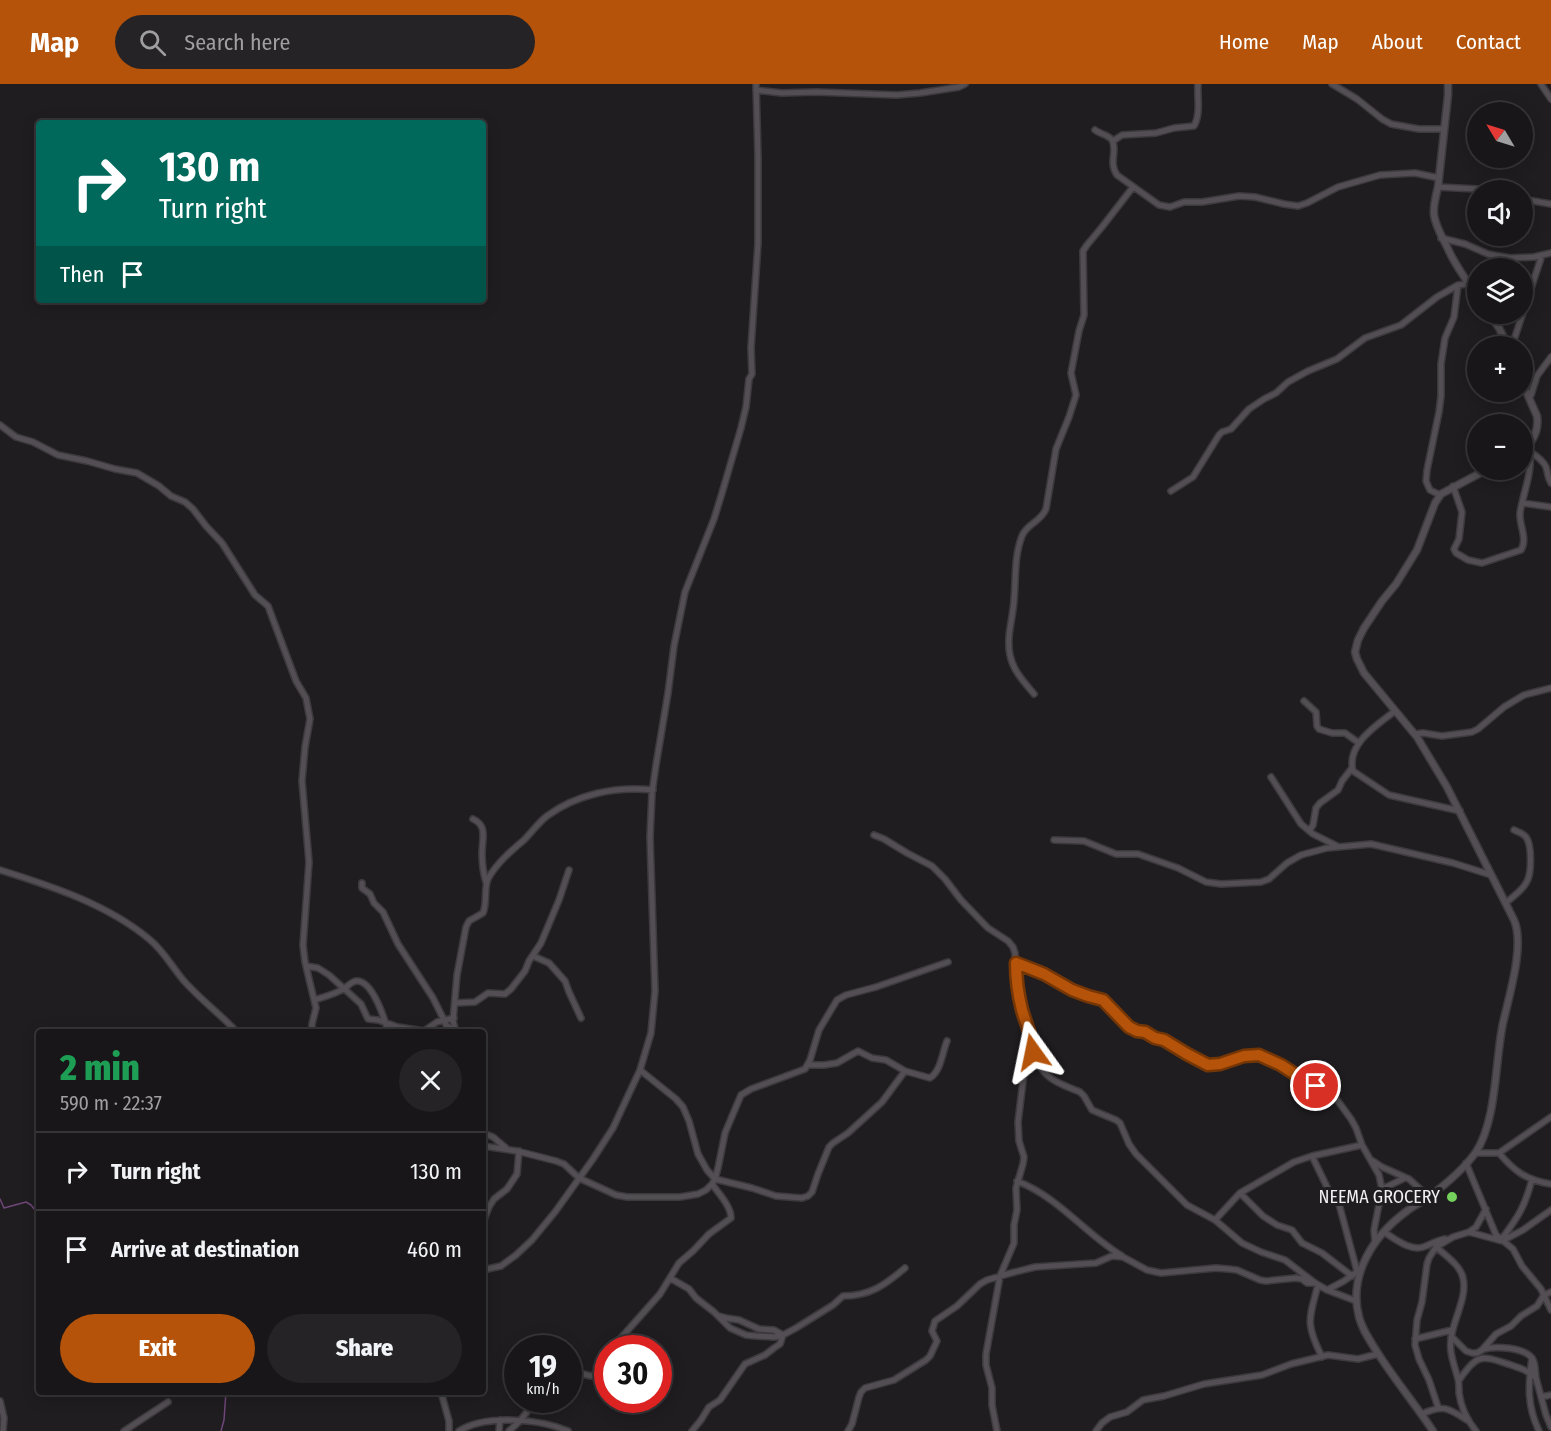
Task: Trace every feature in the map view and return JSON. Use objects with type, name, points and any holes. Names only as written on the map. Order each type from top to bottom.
[{"type":"street","points":[[486,1269],[501,1266],[532,1240],[579,1178],[613,1128],[640,1070],[651,1033],[655,991],[650,837],[652,790],[674,646],[685,591],[722,493],[743,417],[748,379],[752,374],[751,348],[758,243],[756,87],[782,93],[897,95],[959,87],[965,84]]},
{"type":"street","points":[[1113,141],[1122,135],[1156,133],[1194,126],[1198,113],[1198,84]]},
{"type":"street","points":[[1332,84],[1391,124],[1419,129],[1444,129]]},
{"type":"street","points":[[1448,84],[1434,214],[1441,238],[1448,248],[1451,259],[1467,283]]},
{"type":"street","points":[[1541,84],[1551,99]]},
{"type":"street","points":[[1095,130],[1113,141]]},
{"type":"street","points":[[1113,141],[1113,169],[1117,175],[1159,206],[1165,207],[1184,202],[1239,196],[1296,206],[1307,203],[1338,187],[1380,175],[1415,173],[1438,178]]},
{"type":"street","points":[[1034,694],[1014,667],[1010,657],[1009,645],[1018,552],[1024,531],[1038,521],[1046,509],[1056,449],[1076,394],[1071,373],[1084,315],[1083,251],[1132,187]]},
{"type":"street","points":[[1437,187],[1467,189]]},
{"type":"street","points":[[1533,202],[1551,204]]},
{"type":"street","points":[[1441,238],[1498,256],[1520,258],[1551,254]]},
{"type":"street","points":[[1515,336],[1542,255]]},
{"type":"street","points":[[1171,491],[1193,477],[1219,435],[1232,429],[1249,409],[1276,393],[1294,378],[1337,359],[1365,338],[1401,325],[1437,297],[1458,285],[1467,284]]},
{"type":"street","points":[[1440,495],[1430,490],[1426,481],[1439,412],[1441,364],[1445,338],[1455,317],[1458,285]]},
{"type":"street","points":[[1533,388],[1537,376],[1551,357]]},
{"type":"street","points":[[1531,402],[1538,422],[1533,438]]},
{"type":"street","points":[[0,425],[16,436],[60,456],[136,473],[171,496],[185,502],[193,508],[222,543],[256,597],[268,606],[296,681],[306,698],[310,718],[302,781],[309,862],[303,945],[316,1008],[312,1029]]},
{"type":"street","points":[[1533,453],[1545,466],[1551,483]]},
{"type":"street","points":[[1434,1431],[1378,1354],[1359,1318],[1356,1301],[1360,1269],[1375,1242],[1384,1232],[1407,1211],[1429,1197],[1457,1173],[1475,1153],[1489,1116],[1501,1031],[1518,939],[1516,924],[1447,787],[1415,734],[1361,669],[1355,652],[1358,640],[1372,615],[1418,550],[1440,495],[1467,480]]},
{"type":"street","points":[[1454,486],[1462,512],[1459,539],[1454,550],[1459,555],[1475,562],[1486,562],[1522,549],[1524,543],[1520,516],[1527,480]]},
{"type":"street","points":[[1522,503],[1551,507]]},
{"type":"street","points":[[1415,734],[1442,736],[1472,732],[1485,725],[1513,701],[1524,695],[1551,688]]},
{"type":"street","points":[[1304,701],[1316,712],[1319,729],[1332,733],[1345,733],[1359,743]]},
{"type":"street","points":[[1309,831],[1320,802],[1336,792],[1352,768],[1354,749],[1395,711]]},
{"type":"street","points":[[1352,768],[1358,776],[1389,795],[1460,811]]},
{"type":"street","points":[[1271,777],[1300,824],[1321,839],[1338,847]]},
{"type":"street","points":[[486,883],[507,855],[543,819],[560,808],[612,789],[652,790]]},
{"type":"street","points":[[455,1029],[457,975],[466,927],[469,921],[483,913],[487,898],[482,867],[483,830],[478,821],[473,819]]},
{"type":"street","points":[[1506,903],[1526,883],[1529,876],[1531,855],[1528,840],[1523,834],[1514,830]]},
{"type":"street","points":[[874,835],[932,866],[975,915],[1013,947],[1016,982],[1033,1052],[1024,1073],[1018,1122],[1019,1141],[1024,1157],[1017,1181],[1014,1243],[1000,1276],[986,1362],[992,1388],[992,1405],[997,1431]]},
{"type":"street","points":[[1054,840],[1084,841],[1116,854],[1138,854],[1178,868],[1206,882],[1221,884],[1262,882],[1301,855],[1327,848],[1371,844],[1453,863],[1491,875]]},
{"type":"street","points":[[0,870],[72,895],[116,916],[140,931],[164,953],[183,980],[201,999],[234,1029]]},
{"type":"street","points":[[456,1003],[475,1002],[485,994],[505,994],[525,971],[541,943],[569,870]]},
{"type":"street","points":[[362,883],[362,888],[370,894],[382,912],[398,944],[433,998],[447,1025],[452,1029]]},
{"type":"street","points":[[533,956],[549,963],[565,981],[581,1018]]},
{"type":"street","points":[[486,1146],[519,1151],[556,1161],[564,1164],[579,1178],[616,1195],[627,1197],[691,1196],[706,1190],[713,1182],[725,1133],[741,1095],[762,1084],[801,1071],[808,1065],[819,1030],[840,998],[948,962]]},
{"type":"street","points":[[1016,963],[1044,974],[1072,990],[1103,1000],[1129,1027],[1164,1040],[1208,1065],[1255,1054],[1281,1065],[1304,1080],[1332,1093],[1351,1119],[1379,1175],[1382,1190],[1375,1221],[1375,1242]]},
{"type":"street","points":[[306,966],[325,971],[361,1004],[367,1018],[411,1029]]},
{"type":"street","points":[[314,1000],[344,989],[352,982],[362,982],[369,988],[387,1029]]},
{"type":"street","points":[[427,1029],[437,1022],[454,1018]]},
{"type":"street","points":[[808,1065],[837,1063],[858,1051],[872,1058],[886,1060],[905,1071],[930,1078],[937,1071],[947,1041]]},
{"type":"street","points":[[1033,1052],[1049,1077],[1080,1092],[1092,1110],[1116,1119],[1120,1123],[1128,1144],[1178,1197],[1197,1211],[1215,1220],[1242,1243],[1285,1260],[1327,1290],[1356,1301]]},
{"type":"street","points":[[624,1335],[653,1303],[683,1258],[731,1218],[732,1214],[698,1154],[689,1120],[682,1107],[666,1090],[640,1070]]},
{"type":"street","points":[[713,1182],[752,1188],[776,1196],[802,1198],[808,1196],[813,1192],[818,1174],[832,1143],[848,1133],[882,1102],[905,1071]]},
{"type":"street","points":[[1475,1153],[1499,1153],[1551,1117]]},
{"type":"street","points":[[486,1134],[494,1137],[507,1149]]},
{"type":"street","points":[[1215,1220],[1240,1193],[1294,1162],[1362,1145]]},
{"type":"street","points":[[486,1214],[494,1199],[507,1189],[518,1174],[519,1151]]},
{"type":"street","points":[[1499,1153],[1515,1171],[1523,1176],[1551,1184]]},
{"type":"street","points":[[1312,1156],[1328,1189],[1339,1204],[1360,1269]]},
{"type":"street","points":[[1369,1158],[1406,1178],[1429,1197]]},
{"type":"street","points":[[1466,1163],[1496,1235],[1513,1249],[1522,1266],[1544,1295],[1551,1310]]},
{"type":"street","points":[[1382,1190],[1406,1178]]},
{"type":"street","points":[[1501,1240],[1522,1211],[1532,1179]]},
{"type":"street","points":[[1017,1181],[1039,1191],[1058,1204],[1107,1247],[1147,1270],[1161,1273],[1216,1268],[1237,1270],[1266,1281],[1296,1278],[1317,1284]]},
{"type":"street","points":[[1240,1193],[1263,1216],[1277,1225],[1293,1230],[1302,1243],[1322,1253],[1352,1276]]},
{"type":"street","points":[[1469,1233],[1476,1227],[1486,1209]]},
{"type":"street","points":[[1384,1232],[1401,1242],[1419,1248],[1436,1241],[1469,1233],[1501,1240],[1523,1230],[1551,1210]]},
{"type":"street","points":[[1438,1407],[1430,1380],[1416,1351],[1415,1339],[1429,1258],[1436,1247],[1453,1237]]},
{"type":"street","points":[[1436,1247],[1457,1267],[1464,1280],[1464,1289],[1452,1334],[1452,1361],[1467,1420]]},
{"type":"street","points":[[848,1431],[861,1392],[865,1388],[894,1380],[929,1358],[937,1341],[932,1331],[934,1321],[957,1306],[980,1284],[1035,1267],[1096,1263],[1112,1256],[1123,1257]]},
{"type":"street","points":[[670,1278],[689,1289],[730,1328],[746,1335],[766,1337],[783,1335],[833,1305],[843,1296],[856,1296],[878,1289],[905,1268]]},
{"type":"street","points":[[1327,1290],[1360,1269]]},
{"type":"street","points":[[1317,1284],[1309,1323],[1313,1339],[1322,1357]]},
{"type":"street","points":[[1482,1350],[1496,1334],[1507,1329],[1527,1311],[1532,1310],[1544,1295],[1551,1292]]},
{"type":"street","points":[[718,1315],[739,1320],[759,1329],[774,1330],[783,1335]]},
{"type":"street","points":[[1415,1339],[1452,1334]]},
{"type":"street","points":[[1452,1334],[1466,1351],[1472,1353],[1504,1347],[1520,1351],[1532,1358],[1551,1427]]},
{"type":"street","points":[[692,1431],[709,1407],[720,1400],[745,1364],[765,1355],[780,1344],[783,1335]]},
{"type":"street","points":[[1096,1431],[1101,1423],[1126,1412],[1143,1400],[1204,1384],[1262,1375],[1291,1364],[1322,1357],[1334,1355],[1358,1359],[1378,1354]]},
{"type":"street","points":[[1458,1380],[1474,1362],[1487,1358],[1520,1368],[1536,1378]]},
{"type":"street","points":[[1532,1358],[1528,1391],[1539,1431]]},
{"type":"street","points":[[442,1395],[449,1421],[449,1431]]},
{"type":"street","points":[[1541,1397],[1551,1395]]},
{"type":"street","points":[[0,1401],[4,1418],[3,1431]]},
{"type":"street","points":[[124,1431],[168,1401]]},
{"type":"street","points":[[1422,1414],[1438,1407],[1450,1410],[1467,1420],[1476,1431]]},
{"type":"street","points":[[508,1431],[526,1413]]},
{"type":"street","points":[[499,1431],[500,1420]]},
{"type":"street","points":[[459,1431],[473,1424],[500,1420],[520,1421],[568,1431]]},
{"type":"waterway","points":[[0,1199],[4,1208],[26,1202],[36,1211]]},
{"type":"waterway","points":[[221,1431],[226,1395]]},
{"type":"place","name":"NEEMA GROCERY","points":[[1452,1197]]},
{"type":"route","points":[[1033,1052],[1016,982],[1016,963],[1051,977],[1072,990],[1103,1000],[1129,1027],[1164,1040],[1208,1065],[1255,1054],[1281,1065],[1316,1086]]}]
